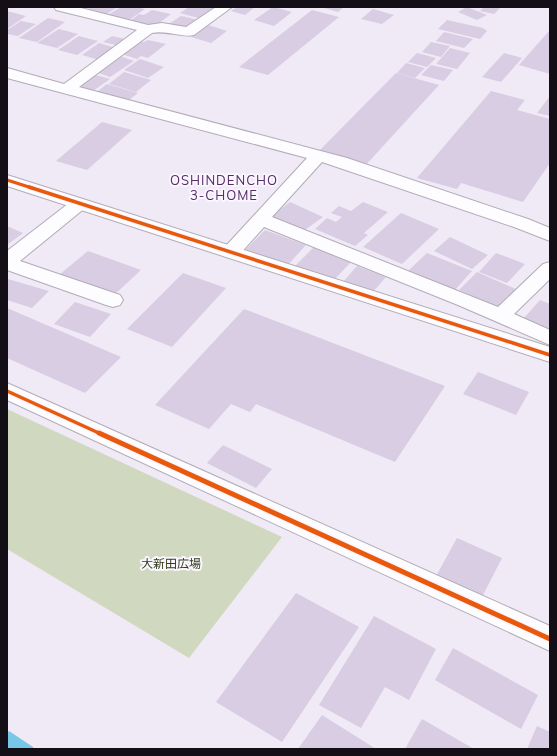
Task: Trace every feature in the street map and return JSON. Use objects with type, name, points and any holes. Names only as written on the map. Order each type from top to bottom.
[{"type":"street","points":[[61,7],[148,29]]},
{"type":"street","points":[[67,89],[148,29],[162,26],[189,32],[225,7]]},
{"type":"street","points":[[7,73],[341,162],[521,223],[550,235]]},
{"type":"street","points":[[231,252],[318,156]]},
{"type":"street","points":[[7,180],[550,355]]},
{"type":"street","points":[[7,262],[79,204]]},
{"type":"street","points":[[260,219],[465,300],[550,338]]},
{"type":"street","points":[[7,262],[113,300]]},
{"type":"street","points":[[500,316],[550,268]]},
{"type":"street","points":[[7,391],[550,639]]},
{"type":"green space","name":"大新田広場","points":[[7,409],[282,537],[189,658],[7,549]]},
{"type":"water","points":[[9,731],[34,749],[7,749],[7,734]]},
{"type":"building","points":[[91,7],[117,7],[104,16],[85,11]]},
{"type":"building","points":[[121,7],[137,7],[145,9],[126,22],[106,16]]},
{"type":"building","points":[[189,7],[217,8],[202,19],[180,13]]},
{"type":"building","points":[[237,7],[255,7],[245,15],[231,11]]},
{"type":"building","points":[[273,7],[292,12],[274,26],[254,20]]},
{"type":"building","points":[[321,7],[344,7],[338,12]]},
{"type":"building","points":[[467,7],[487,15],[477,20],[458,12]]},
{"type":"building","points":[[484,7],[501,7],[494,14],[480,11]]},
{"type":"building","points":[[373,9],[394,15],[382,24],[361,19]]},
{"type":"building","points":[[152,10],[171,14],[154,27],[130,21],[139,14],[144,15]]},
{"type":"building","points":[[312,10],[339,17],[268,75],[239,67]]},
{"type":"building","points":[[7,11],[26,16],[7,29]]},
{"type":"building","points":[[181,16],[199,20],[185,30],[167,25]]},
{"type":"building","points":[[48,18],[65,22],[37,42],[19,38]]},
{"type":"building","points":[[447,20],[483,28],[487,31],[480,39],[438,29]]},
{"type":"building","points":[[21,21],[36,24],[18,36],[7,34],[7,30]]},
{"type":"building","points":[[208,25],[227,31],[211,43],[191,37]]},
{"type":"building","points":[[59,29],[78,34],[57,48],[37,43]]},
{"type":"building","points":[[549,31],[550,74],[519,65]]},
{"type":"building","points":[[444,32],[473,39],[464,48],[436,41]]},
{"type":"building","points":[[79,36],[98,41],[77,55],[58,50]]},
{"type":"building","points":[[112,36],[125,39],[116,45],[103,42]]},
{"type":"building","points":[[148,40],[166,44],[148,58],[141,56],[137,59],[119,53],[138,41],[144,42]]},
{"type":"building","points":[[431,42],[450,46],[441,57],[422,52]]},
{"type":"building","points":[[99,43],[116,48],[99,60],[82,55]]},
{"type":"building","points":[[450,48],[470,53],[457,69],[436,64]]},
{"type":"building","points":[[417,53],[436,58],[427,67],[408,62]]},
{"type":"building","points":[[504,53],[522,58],[501,82],[482,77]]},
{"type":"building","points":[[117,55],[134,61],[110,77],[93,71]]},
{"type":"building","points":[[140,59],[164,67],[148,78],[124,70]]},
{"type":"building","points":[[406,63],[425,68],[415,78],[397,73]]},
{"type":"building","points":[[431,65],[453,70],[444,81],[421,75]]},
{"type":"building","points":[[124,72],[151,80],[136,92],[109,84]]},
{"type":"building","points":[[396,73],[439,85],[363,168],[316,154]]},
{"type":"building","points":[[92,74],[110,79],[90,93],[79,90],[82,87],[76,85]]},
{"type":"building","points":[[107,84],[138,93],[125,103],[94,94]]},
{"type":"building","points":[[491,91],[525,100],[517,110],[550,119],[550,163],[523,202],[461,183],[457,189],[417,178]]},
{"type":"building","points":[[550,96],[550,116],[537,113]]},
{"type":"building","points":[[102,122],[132,130],[87,170],[56,161]]},
{"type":"building","points":[[290,202],[323,217],[302,232],[270,217]]},
{"type":"building","points":[[363,202],[388,212],[364,233],[368,235],[355,246],[315,229],[327,218],[336,222],[342,217],[331,213],[339,206],[351,211]]},
{"type":"building","points":[[401,213],[439,229],[402,264],[363,247]]},
{"type":"building","points":[[7,226],[23,233],[7,245]]},
{"type":"building","points":[[265,230],[306,245],[286,267],[244,251]]},
{"type":"building","points":[[450,237],[488,255],[472,269],[434,251]]},
{"type":"building","points":[[314,247],[352,261],[332,282],[294,267]]},
{"type":"building","points":[[88,251],[141,270],[113,296],[59,275]]},
{"type":"building","points":[[427,253],[472,271],[454,291],[407,272]]},
{"type":"building","points":[[496,253],[525,264],[507,283],[479,272]]},
{"type":"building","points":[[357,266],[386,277],[372,293],[343,282]]},
{"type":"building","points":[[477,272],[518,290],[501,309],[459,290]]},
{"type":"building","points":[[183,273],[226,288],[172,347],[127,329]]},
{"type":"building","points":[[8,279],[49,291],[32,308],[7,300]]},
{"type":"building","points":[[540,300],[550,304],[550,331],[523,319]]},
{"type":"building","points":[[75,302],[111,314],[90,337],[54,324]]},
{"type":"building","points":[[7,308],[121,357],[85,393],[7,358]]},
{"type":"building","points":[[244,309],[445,386],[395,462],[256,404],[250,412],[231,404],[209,429],[155,405]]},
{"type":"building","points":[[478,372],[529,392],[516,415],[463,394]]},
{"type":"building","points":[[223,445],[272,469],[256,488],[207,463]]},
{"type":"building","points":[[457,538],[502,558],[481,599],[435,578]]},
{"type":"building","points":[[296,593],[359,627],[282,742],[216,702]]},
{"type":"building","points":[[374,616],[436,649],[409,700],[385,687],[361,728],[319,705]]},
{"type":"building","points":[[453,648],[538,695],[521,729],[435,680]]},
{"type":"building","points":[[322,715],[376,749],[298,749]]},
{"type":"building","points":[[422,719],[474,749],[405,749]]},
{"type":"building","points":[[537,726],[550,732],[550,749],[527,749]]},
{"type":"cycle path","points":[[7,180],[550,355]]},
{"type":"cycle path","points":[[7,391],[550,639]]},
{"type":"district","name":"OSHINDENCHO 3-CHOME","points":[[224,188]]}]
